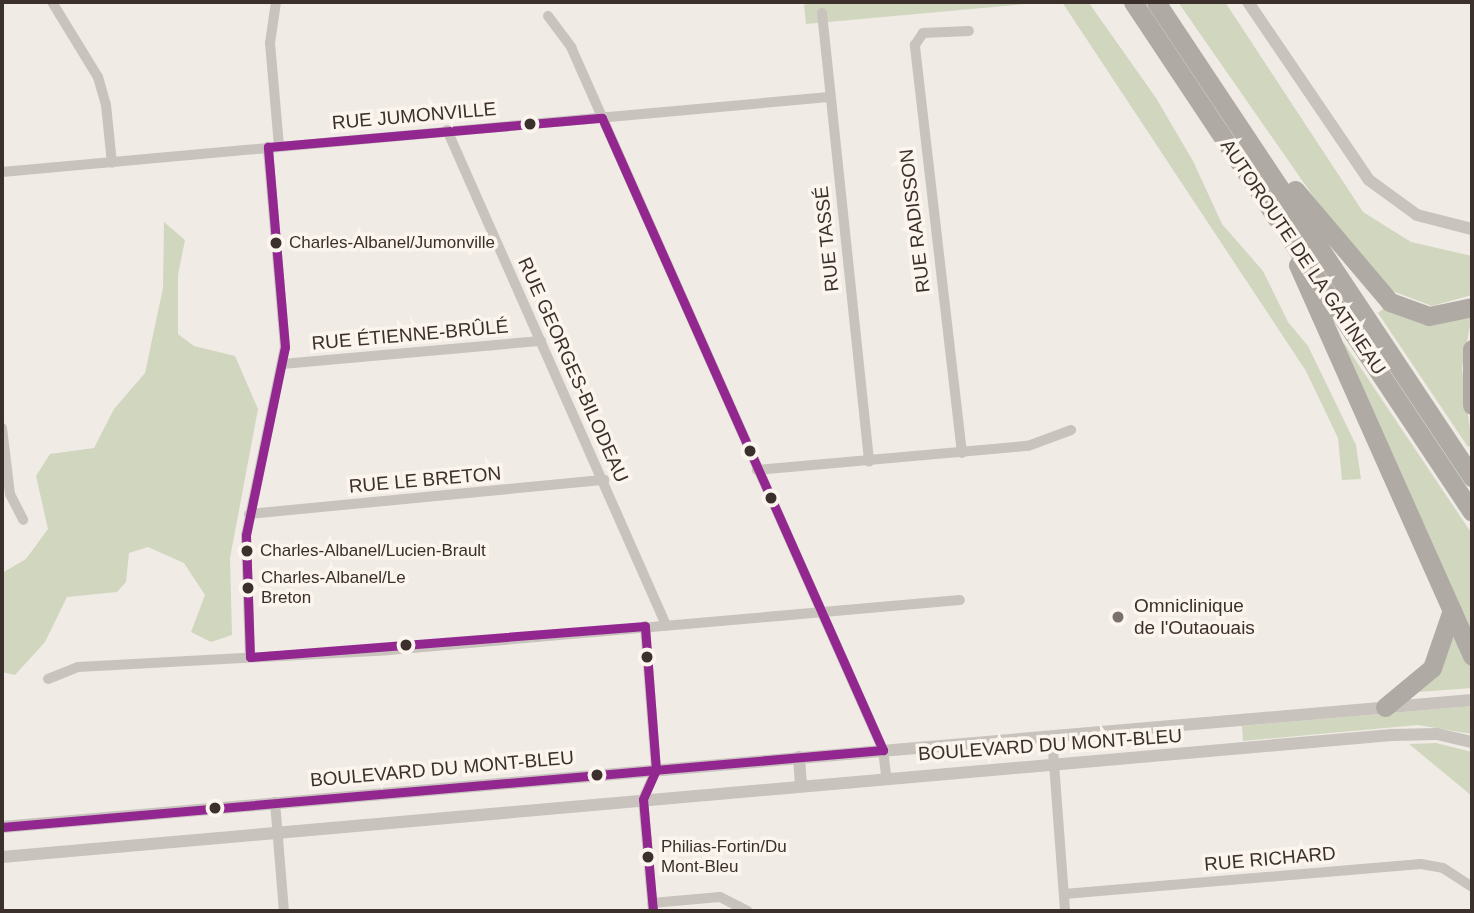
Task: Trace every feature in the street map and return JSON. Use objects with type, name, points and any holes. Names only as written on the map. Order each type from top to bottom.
[{"type":"highway","name":"AUTOROUTE DE LA GATINEAU","points":[[1133,2],[1472,512]]},
{"type":"highway","name":"AUTOROUTE DE LA GATINEAU","points":[[1156,2],[1472,477]]},
{"type":"highway","points":[[1230,112],[1384,297],[1404,309],[1429,316],[1472,307]]},
{"type":"highway","points":[[1276,216],[1472,656]]},
{"type":"highway","points":[[1472,349],[1472,405]]},
{"type":"highway","points":[[1385,708],[1432,668],[1452,610]]},
{"type":"street","points":[[52,2],[97,77],[106,105],[111,163]]},
{"type":"street","points":[[250,657],[244,572],[249,514],[282,364],[284,324],[273,146],[270,43],[276,2]]},
{"type":"street","points":[[1248,2],[1369,180],[1416,215],[1472,229]]},
{"type":"street","name":"RUE TASSÉ","points":[[822,13],[869,462]]},
{"type":"street","points":[[548,16],[571,47],[883,750],[886,776]]},
{"type":"street","name":"RUE RADISSON","points":[[962,453],[915,45],[923,33],[969,31]]},
{"type":"street","name":"RUE JUMONVILLE","points":[[2,172],[830,97]]},
{"type":"street","name":"RUE GEORGES-BILODEAU","points":[[447,130],[666,625]]},
{"type":"street","name":"RUE ÉTIENNE-BRÛLÉ","points":[[282,364],[541,341]]},
{"type":"street","points":[[2,428],[10,494],[23,520]]},
{"type":"street","points":[[757,470],[869,462],[1044,443],[1071,430]]},
{"type":"street","name":"RUE LE BRETON","points":[[249,514],[604,480]]},
{"type":"street","points":[[48,679],[78,667],[250,657],[960,600]]},
{"type":"street","points":[[645,626],[656,770],[643,799],[653,907],[720,897],[748,911]]},
{"type":"street","name":"BOULEVARD DU MONT-BLEU","points":[[2,827],[1472,700]]},
{"type":"street","name":"BOULEVARD DU MONT-BLEU","points":[[2,857],[886,776],[1054,765],[1408,734],[1437,734],[1472,742]]},
{"type":"street","points":[[1052,737],[1065,911]]},
{"type":"street","points":[[799,757],[801,784]]},
{"type":"street","points":[[275,802],[284,911]]},
{"type":"street","name":"RUE RICHARD","points":[[1064,894],[1421,864],[1443,868],[1472,887]]},
{"type":"green space","points":[[812,2],[1047,2],[806,24],[804,5]]},
{"type":"green space","points":[[1062,2],[1089,3],[1156,98],[1193,161],[1222,224],[1263,271],[1288,322],[1308,346],[1356,445],[1361,479],[1342,480],[1338,438],[1306,371]]},
{"type":"green space","points":[[1178,2],[1225,2],[1363,212],[1411,242],[1472,256],[1472,295],[1432,306],[1390,290],[1322,209]]},
{"type":"green space","points":[[164,222],[185,240],[178,275],[178,334],[194,346],[235,356],[258,409],[230,558],[232,635],[211,642],[191,632],[205,595],[184,563],[148,547],[129,553],[126,582],[117,592],[67,597],[45,642],[15,675],[2,672],[2,573],[26,559],[48,529],[36,476],[50,454],[94,448],[114,409],[145,373],[163,288]]},
{"type":"green space","points":[[1385,307],[1472,315],[1462,368],[1472,445],[1468,447],[1378,313]]},
{"type":"green space","points":[[1344,343],[1472,534],[1472,637],[1339,347]]},
{"type":"green space","points":[[1456,634],[1472,670],[1472,688],[1418,692]]},
{"type":"green space","points":[[1472,706],[1472,734],[1418,725],[1243,741],[1242,726]]},
{"type":"green space","points":[[1436,743],[1472,752],[1472,796],[1409,744]]},
{"type":"transit line","points":[[602,118],[883,750],[656,770],[645,626],[250,657],[246,535],[285,347],[268,147],[602,118]]},
{"type":"transit line","points":[[2,827],[656,770]]},
{"type":"transit line","points":[[653,911],[643,799],[656,770]]},
{"type":"place","name":"Charles-Albanel/Jumonville","points":[[276,243]]},
{"type":"place","name":"Charles-Albanel/Lucien-Brault","points":[[247,551]]},
{"type":"place","name":"Charles-Albanel/Le Breton","points":[[248,588]]},
{"type":"place","name":"Omniclinique de l'Outaouais","points":[[1118,617]]},
{"type":"place","name":"Philias-Fortin/Du Mont-Bleu","points":[[648,857]]}]
